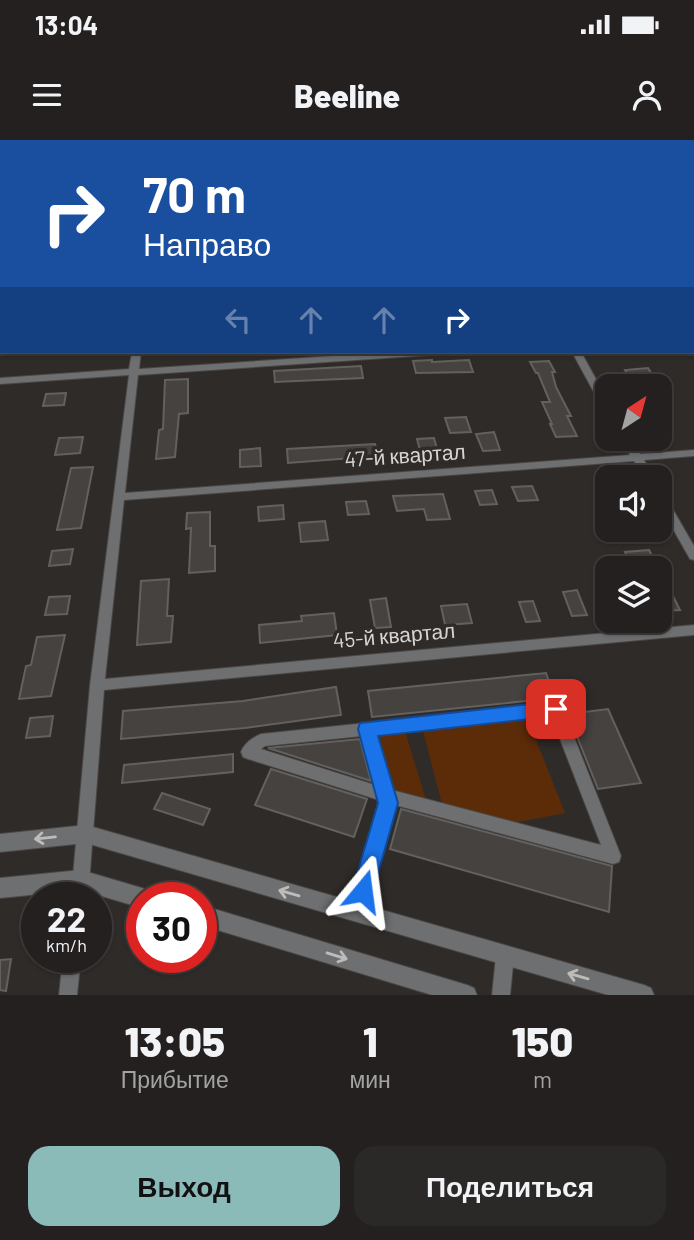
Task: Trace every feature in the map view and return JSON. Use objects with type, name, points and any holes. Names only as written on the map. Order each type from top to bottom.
[{"type":"street","points":[[81,882],[97,685],[136,354]]},
{"type":"street","points":[[0,381],[358,354]]},
{"type":"street","points":[[577,354],[595,386]]},
{"type":"street","points":[[634,452],[641,465]]},
{"type":"street","name":"47-й квартал","points":[[120,497],[694,453]]},
{"type":"street","points":[[672,518],[694,556]]},
{"type":"street","name":"45-й квартал","points":[[97,685],[694,629]]},
{"type":"street","points":[[556,709],[613,856],[385,795],[248,752],[261,740],[367,729],[556,709]]},
{"type":"street","points":[[357,912],[388,803],[367,729]]},
{"type":"street","points":[[0,843],[86,834],[644,995]]},
{"type":"street","points":[[0,888],[21,888]]},
{"type":"street","points":[[217,920],[467,995]]},
{"type":"street","points":[[501,995],[505,956]]},
{"type":"street","points":[[68,995],[70,973]]},
{"type":"shaded area","points":[[527,717],[565,813],[513,823],[442,804],[423,731]]},
{"type":"shaded area","points":[[404,728],[426,800],[393,791],[376,733]]},
{"type":"building","points":[[469,360],[473,372],[416,373],[413,361]]},
{"type":"building","points":[[549,361],[555,372],[552,372],[556,387],[571,416],[567,416],[577,436],[556,437],[550,424],[542,402],[550,402],[538,373],[530,362]]},
{"type":"building","points":[[361,366],[363,378],[275,382],[274,371]]},
{"type":"building","points":[[648,368],[652,374],[627,374],[625,370]]},
{"type":"building","points":[[188,379],[188,413],[179,414],[175,457],[156,459],[159,430],[163,429],[165,380]]},
{"type":"building","points":[[66,393],[64,405],[43,406],[46,394]]},
{"type":"building","points":[[466,417],[471,432],[450,433],[445,418]]},
{"type":"building","points":[[494,432],[500,450],[483,451],[476,434]]},
{"type":"building","points":[[83,437],[80,453],[55,455],[59,438]]},
{"type":"building","points":[[434,438],[438,453],[421,454],[417,439]]},
{"type":"building","points":[[375,444],[378,456],[288,463],[287,449]]},
{"type":"building","points":[[260,448],[261,466],[240,467],[240,450]]},
{"type":"building","points":[[93,467],[81,528],[57,530],[71,468]]},
{"type":"building","points":[[532,486],[538,500],[518,501],[512,487]]},
{"type":"building","points":[[492,490],[497,504],[480,505],[475,491]]},
{"type":"building","points":[[443,494],[450,519],[427,520],[424,509],[397,511],[393,496]]},
{"type":"building","points":[[366,501],[369,514],[348,515],[346,502]]},
{"type":"building","points":[[283,505],[284,519],[259,521],[258,507]]},
{"type":"building","points":[[210,512],[210,546],[215,546],[215,571],[189,573],[191,528],[186,529],[187,513]]},
{"type":"building","points":[[325,521],[328,540],[301,542],[299,523]]},
{"type":"building","points":[[73,549],[70,564],[49,566],[52,551]]},
{"type":"building","points":[[649,550],[652,556],[627,556],[625,552]]},
{"type":"building","points":[[169,579],[167,616],[173,616],[171,642],[137,645],[141,581]]},
{"type":"building","points":[[577,590],[587,615],[572,616],[563,592]]},
{"type":"building","points":[[672,594],[680,610],[672,610]]},
{"type":"building","points":[[70,596],[67,614],[45,615],[49,597]]},
{"type":"building","points":[[386,598],[391,627],[375,628],[370,600]]},
{"type":"building","points":[[533,601],[540,621],[526,622],[519,602]]},
{"type":"building","points":[[467,604],[472,623],[445,625],[441,606]]},
{"type":"building","points":[[334,613],[337,635],[260,643],[259,625],[302,621],[301,616]]},
{"type":"building","points":[[65,635],[51,696],[19,699],[26,666],[31,665],[37,637]]},
{"type":"building","points":[[546,673],[555,698],[372,717],[368,691]]},
{"type":"building","points":[[336,687],[341,715],[245,728],[121,739],[123,711],[243,701]]},
{"type":"building","points":[[608,709],[641,783],[598,789],[568,714]]},
{"type":"building","points":[[53,716],[50,736],[26,738],[30,718]]},
{"type":"building","points":[[360,739],[371,781],[268,748]]},
{"type":"building","points":[[233,754],[233,772],[122,783],[124,765]]},
{"type":"building","points":[[271,769],[367,799],[354,837],[255,805]]},
{"type":"building","points":[[162,793],[210,809],[203,825],[154,809]]},
{"type":"building","points":[[401,809],[612,866],[609,912],[390,849]]},
{"type":"building","points":[[11,959],[6,991],[0,990],[0,960]]},
{"type":"route","points":[[363,891],[388,803],[367,729],[556,709]]}]
